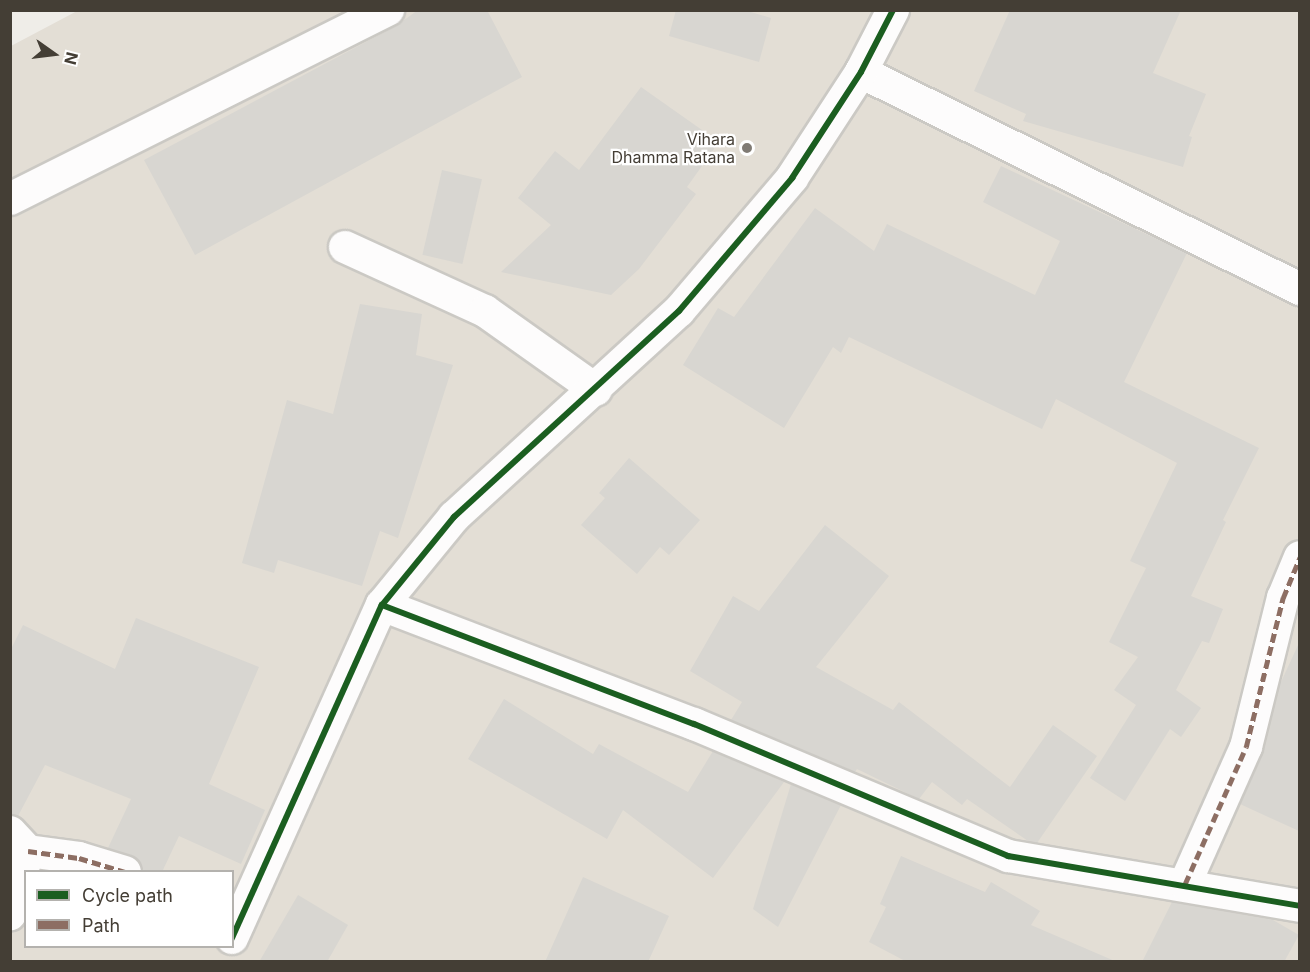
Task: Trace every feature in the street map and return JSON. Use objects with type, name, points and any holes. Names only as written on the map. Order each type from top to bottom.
[{"type":"street","points":[[10,199],[388,10]]},
{"type":"street","points":[[236,923],[382,605],[454,517],[596,390],[679,311],[792,178],[861,72],[893,10]]},
{"type":"street","points":[[861,72],[1299,289]]},
{"type":"street","points":[[345,247],[485,311],[596,390]]},
{"type":"street","points":[[1185,884],[1246,747],[1283,598],[1299,557]]},
{"type":"street","points":[[382,605],[694,724],[1008,856],[1185,884],[1299,906]]},
{"type":"street","points":[[10,914],[19,841],[118,870]]},
{"type":"street","points":[[222,962],[228,948]]},
{"type":"shaded area","points":[[79,10],[1299,11],[1299,961],[11,962],[11,46]]},
{"type":"building","points":[[418,10],[487,10],[522,77],[195,255],[144,160],[396,26]]},
{"type":"building","points":[[676,10],[744,10],[771,18],[759,62],[669,36]]},
{"type":"building","points":[[1010,10],[1181,10],[1153,73],[1206,94],[1189,136],[1192,137],[1183,167],[1023,121],[1026,114],[974,91]]},
{"type":"building","points":[[641,87],[719,142],[687,187],[696,194],[639,269],[611,295],[501,272],[551,225],[518,198],[555,151],[579,170]]},
{"type":"building","points":[[1001,166],[1187,253],[1124,382],[1259,448],[1223,520],[1226,522],[1191,596],[1223,609],[1209,643],[1202,641],[1176,690],[1201,708],[1181,737],[1170,729],[1125,801],[1090,778],[1136,705],[1114,690],[1138,657],[1109,642],[1146,568],[1130,561],[1177,463],[1056,399],[1042,429],[849,337],[841,353],[833,347],[784,428],[683,365],[718,308],[734,317],[815,208],[874,251],[887,224],[1035,295],[1060,241],[983,202]]},
{"type":"building","points":[[442,170],[482,179],[462,264],[422,255]]},
{"type":"building","points":[[360,304],[422,314],[416,355],[453,365],[398,538],[380,531],[362,586],[278,560],[274,573],[242,563],[287,400],[333,414]]},
{"type":"building","points":[[629,458],[700,520],[669,555],[660,547],[637,574],[581,525],[605,498],[599,493]]},
{"type":"building","points":[[825,525],[889,576],[816,667],[893,710],[899,702],[1010,787],[1053,725],[1097,756],[1037,843],[1028,841],[967,799],[962,805],[932,782],[919,799],[857,769],[855,772],[731,720],[742,702],[690,671],[733,596],[759,611]]},
{"type":"building","points":[[136,618],[259,667],[209,784],[265,810],[241,864],[179,836],[163,870],[141,870],[138,859],[108,848],[131,799],[45,765],[18,816],[10,815],[10,651],[23,625],[115,669]]},
{"type":"building","points":[[1299,643],[1299,831],[1240,804],[1263,752],[1280,684]]},
{"type":"building","points":[[504,699],[593,754],[599,744],[688,792],[713,751],[784,782],[713,878],[623,810],[607,839],[468,759]]},
{"type":"building","points":[[791,784],[841,805],[778,927],[753,909]]},
{"type":"building","points":[[901,856],[985,892],[991,882],[1040,911],[1031,925],[1117,962],[907,962],[869,942],[886,907],[880,904]]},
{"type":"building","points":[[583,877],[669,916],[648,962],[545,962]]},
{"type":"building","points":[[298,895],[348,925],[327,962],[259,962]]},
{"type":"building","points":[[1172,902],[1273,920],[1299,935],[1284,962],[1142,962]]},
{"type":"marked path","points":[[1185,884],[1246,747],[1283,598],[1300,557]]},
{"type":"marked path","points":[[28,851],[79,858],[118,870]]},
{"type":"cycle path","points":[[234,934],[382,605],[454,517],[679,311],[792,178],[861,72],[893,10]]},
{"type":"cycle path","points":[[382,605],[694,724],[1008,856],[1300,906]]},
{"type":"place","name":"Vihara Dhamma Ratana","points":[[747,148]]}]
